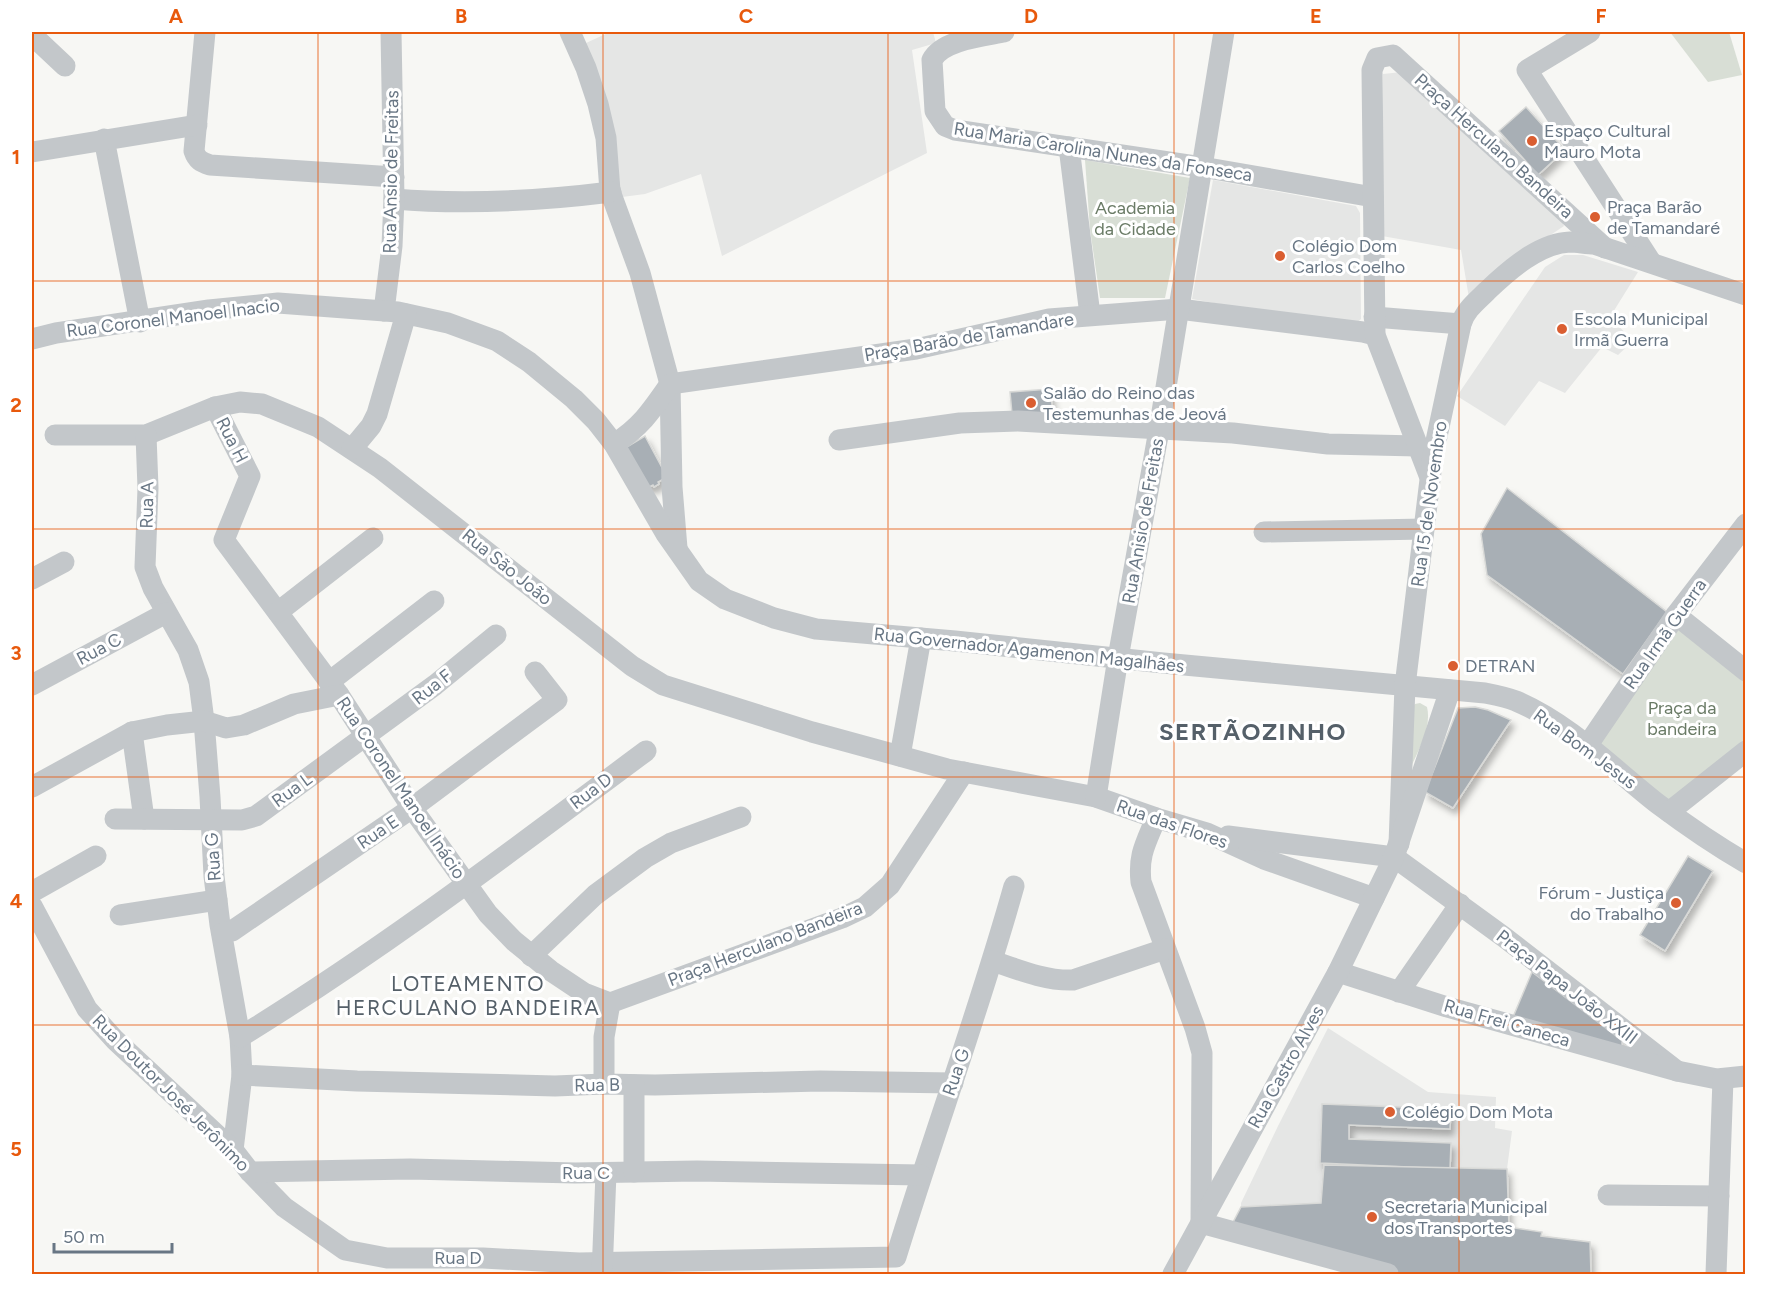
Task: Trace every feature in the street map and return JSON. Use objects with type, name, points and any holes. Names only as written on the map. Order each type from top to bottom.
[{"type":"street","points":[[205,32],[194,151],[196,158],[201,162],[210,165],[394,177]]},
{"type":"street","name":"Rua Ansio de Freitas","points":[[384,311],[392,246],[394,199],[392,32]]},
{"type":"street","name":"Rua Maria Carolina Nunes da Fonseca","points":[[1004,32],[951,44],[934,54],[932,60],[935,111],[945,126],[955,130],[1202,167],[1373,197]]},
{"type":"street","name":"Rua Anisio de Freitas","points":[[1096,797],[1224,32]]},
{"type":"street","points":[[1590,32],[1527,70],[1651,262]]},
{"type":"street","points":[[577,34],[606,138],[611,192],[640,273],[670,384],[672,487],[677,551]]},
{"type":"street","points":[[32,35],[65,66]]},
{"type":"street","name":"Praça Herculano Bandeira","points":[[1373,197],[1372,70],[1377,57],[1393,55],[1606,248]]},
{"type":"street","points":[[32,152],[196,125]]},
{"type":"street","points":[[104,139],[140,322]]},
{"type":"street","points":[[1070,147],[1090,315]]},
{"type":"street","points":[[394,199],[424,202],[528,200],[611,192]]},
{"type":"street","points":[[1373,197],[1375,326],[1430,479]]},
{"type":"street","points":[[1461,324],[1469,308],[1508,271],[1526,258],[1549,247],[1569,242],[1594,244],[1746,295]]},
{"type":"street","name":"Rua Coronel Manoel Inacio","points":[[32,339],[56,333],[209,310],[278,303],[398,312],[448,323],[497,341],[528,362],[574,399],[596,421],[614,444],[677,551]]},
{"type":"street","name":"Praça Barão de Tamandare","points":[[670,384],[916,349],[1049,319],[1090,315],[1179,309],[1375,326],[1461,324]]},
{"type":"street","points":[[352,450],[371,426],[377,414],[406,315]]},
{"type":"street","name":"Rua 15 de Novembro","points":[[1397,850],[1405,686],[1433,454],[1461,324]]},
{"type":"street","points":[[614,444],[631,434],[641,424],[670,384]]},
{"type":"street","name":"Rua São João","points":[[55,435],[146,435],[215,407],[240,402],[262,404],[318,427],[380,468],[623,659],[663,685],[812,732],[964,772]]},
{"type":"street","name":"Rua H","points":[[215,407],[250,476],[224,540]]},
{"type":"street","points":[[839,440],[960,423],[1006,421],[1233,433],[1328,444],[1418,446]]},
{"type":"street","name":"Rua A","points":[[146,435],[148,488],[145,567],[147,575]]},
{"type":"street","name":"Rua Irmã Guerra","points":[[1587,746],[1676,615],[1746,524]]},
{"type":"street","points":[[1264,532],[1424,529]]},
{"type":"street","points":[[278,612],[373,538]]},
{"type":"street","name":"Rua Coronel Manoel Inácio","points":[[224,540],[334,688],[412,808],[488,915],[531,956],[551,971],[584,993],[610,1003]]},
{"type":"street","name":"Rua Governador Agamenon Magalhães","points":[[677,551],[699,581],[725,599],[774,618],[816,629],[1405,686]]},
{"type":"street","points":[[32,579],[64,562]]},
{"type":"street","name":"Rua G","points":[[147,575],[188,650],[199,682],[217,900],[240,1036],[242,1075],[233,1150]]},
{"type":"street","points":[[32,787],[123,737],[167,725],[204,721],[226,728],[244,726],[334,688],[435,601]]},
{"type":"street","name":"Rua C","points":[[32,685],[166,613]]},
{"type":"street","points":[[1676,615],[1746,671]]},
{"type":"street","name":"Rua F","points":[[366,736],[435,685],[496,635]]},
{"type":"street","points":[[900,756],[921,638]]},
{"type":"street","name":"Rua E","points":[[222,933],[232,931],[412,808],[557,700],[535,672]]},
{"type":"street","name":"Rua Bom Jesus","points":[[1405,686],[1485,693],[1514,700],[1547,717],[1669,812],[1714,845],[1746,863]]},
{"type":"street","name":"Rua Castro Alves","points":[[1173,1275],[1338,972],[1397,850],[1450,690]]},
{"type":"street","name":"Rua L","points":[[210,820],[242,820],[256,816],[366,736]]},
{"type":"street","points":[[123,737],[144,819]]},
{"type":"street","name":"Rua D","points":[[240,1036],[322,984],[466,884],[646,750]]},
{"type":"street","points":[[1669,812],[1746,751]]},
{"type":"street","name":"Praça Herculano Bandeira","points":[[610,1003],[843,918],[865,907],[890,885],[964,772]]},
{"type":"street","name":"Rua das Flores","points":[[964,772],[1096,797],[1207,833],[1264,859],[1374,898]]},
{"type":"street","points":[[531,956],[595,895],[645,858],[671,843],[741,817]]},
{"type":"street","points":[[1156,818],[1139,866],[1141,882],[1195,1028],[1202,1053],[1201,1223],[1388,1275]]},
{"type":"street","points":[[115,819],[210,820]]},
{"type":"street","points":[[1207,833],[1397,850]]},
{"type":"street","name":"Praça Papa João XXIII","points":[[1397,850],[1459,904],[1677,1071]]},
{"type":"street","points":[[32,892],[96,856]]},
{"type":"street","name":"Rua G","points":[[896,1257],[921,1174],[993,961],[1014,886]]},
{"type":"street","points":[[120,915],[217,900]]},
{"type":"street","points":[[1399,992],[1459,904]]},
{"type":"street","name":"Rua Doutor José Jerônimo","points":[[32,906],[87,1010],[115,1040],[233,1150],[250,1172],[284,1206],[345,1250]]},
{"type":"street","points":[[993,961],[1059,981],[1073,980],[1165,949]]},
{"type":"street","name":"Rua Frei Caneca","points":[[1338,972],[1447,1007],[1677,1071],[1716,1079],[1746,1076]]},
{"type":"street","points":[[604,1084],[604,1036],[610,1003]]},
{"type":"street","name":"Rua B","points":[[242,1075],[357,1081],[544,1086],[820,1081],[953,1083]]},
{"type":"street","points":[[1716,1275],[1723,1079]]},
{"type":"street","points":[[634,1085],[634,1172]]},
{"type":"street","name":"Rua C","points":[[250,1172],[410,1169],[606,1173],[697,1171],[921,1174]]},
{"type":"street","points":[[602,1269],[606,1173]]},
{"type":"street","points":[[1608,1195],[1719,1196]]},
{"type":"street","name":"Rua D","points":[[345,1250],[392,1266],[483,1258],[602,1269],[896,1257]]},
{"type":"shaded area","points":[[610,32],[933,32],[936,43],[912,50],[927,153],[722,256],[701,174],[645,194],[622,197],[586,43]]},
{"type":"shaded area","points":[[1402,72],[1562,221],[1564,226],[1519,256],[1469,298],[1461,250],[1382,236],[1383,74]]},
{"type":"shaded area","name":"Colégio Dom Carlos Coelho","points":[[1213,180],[1356,206],[1360,213],[1361,319],[1355,324],[1258,311],[1192,299]]},
{"type":"shaded area","name":"Escola Municipal Irmã Guerra","points":[[1564,255],[1583,255],[1638,272],[1610,317],[1633,341],[1618,355],[1602,347],[1565,393],[1539,381],[1505,426],[1457,396],[1545,267]]},
{"type":"shaded area","name":"Colégio Dom Mota","points":[[1328,1028],[1428,1092],[1496,1097],[1495,1128],[1512,1131],[1507,1169],[1325,1165],[1321,1203],[1241,1207],[1278,1126]]},
{"type":"green space","points":[[1670,32],[1729,32],[1742,75],[1708,82]]},
{"type":"green space","name":"Academia da Cidade","points":[[1085,160],[1190,178],[1165,298],[1100,298],[1090,229]]},
{"type":"green space","name":"Praça da bandeira","points":[[1676,615],[1745,671],[1745,751],[1669,812],[1587,746]]},
{"type":"green space","points":[[1420,703],[1427,707],[1428,723],[1410,769],[1411,710],[1415,704]]},
{"type":"building","name":"Espaço Cultural Mauro Mota","points":[[1526,107],[1565,150],[1538,175],[1499,131]]},
{"type":"building","name":"Salão do Reino das Testemunhas de Jeová","points":[[1050,389],[1053,413],[1012,414],[1010,392]]},
{"type":"building","points":[[645,436],[667,477],[654,487],[653,485],[647,488],[625,448]]},
{"type":"building","points":[[1507,488],[1667,612],[1623,674],[1487,575],[1481,534]]},
{"type":"building","points":[[1475,707],[1511,720],[1453,808],[1425,792],[1458,708]]},
{"type":"building","name":"Fórum - Justiça do Trabalho","points":[[1688,856],[1713,871],[1665,951],[1640,935]]},
{"type":"building","points":[[1532,972],[1622,1040],[1622,1047],[1513,1017]]},
{"type":"building","points":[[1322,1104],[1451,1109],[1450,1129],[1349,1125],[1349,1139],[1451,1143],[1450,1169],[1320,1163]]},
{"type":"building","name":"Secretaria Municipal dos Transportes","points":[[1324,1165],[1507,1169],[1509,1227],[1542,1232],[1541,1236],[1590,1242],[1591,1274],[1401,1274],[1230,1228],[1241,1207],[1321,1203]]},
{"type":"place","name":"Espaço Cultural Mauro Mota","points":[[1532,141]]},
{"type":"place","name":"Praça Barão de Tamandaré","points":[[1595,217]]},
{"type":"place","name":"Colégio Dom Carlos Coelho","points":[[1280,256]]},
{"type":"place","name":"Escola Municipal Irmã Guerra","points":[[1562,329]]},
{"type":"place","name":"Salão do Reino das Testemunhas de Jeová","points":[[1031,403]]},
{"type":"place","name":"DETRAN","points":[[1453,666]]},
{"type":"place","name":"Fórum - Justiça do Trabalho","points":[[1676,903]]},
{"type":"place","name":"Colégio Dom Mota","points":[[1390,1112]]},
{"type":"place","name":"Secretaria Municipal dos Transportes","points":[[1372,1217]]},
{"type":"district","name":"SERTÃOZINHO","points":[[1253,732]]},
{"type":"district","name":"LOTEAMENTO HERCULANO BANDEIRA","points":[[468,996]]}]
